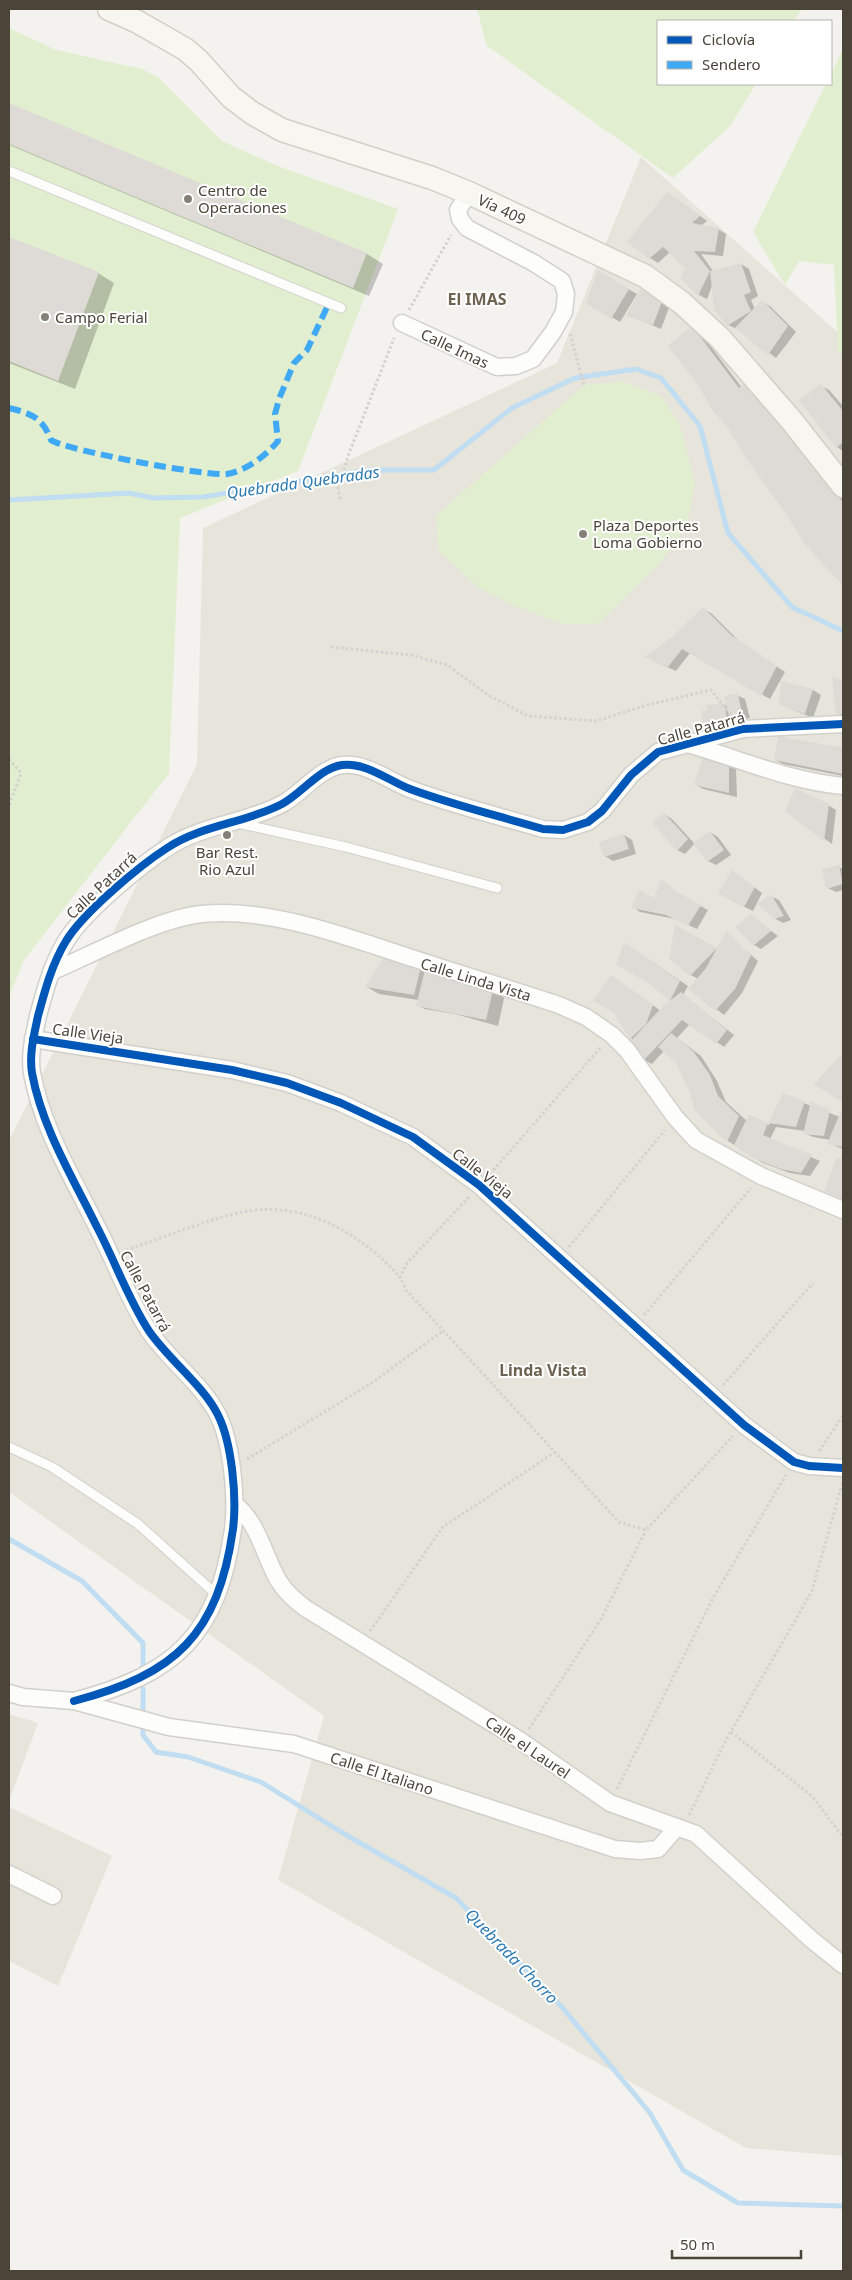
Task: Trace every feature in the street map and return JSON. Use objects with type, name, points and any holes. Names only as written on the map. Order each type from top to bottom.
[{"type":"street","name":"Vía 409","points":[[109,9],[144,25],[185,49],[199,61],[231,97],[252,113],[282,130],[432,178],[469,193],[645,276],[682,303],[720,338],[792,421],[843,486]]},
{"type":"street","points":[[460,219],[458,210],[469,193]]},
{"type":"street","name":"Calle Imas","points":[[402,323],[497,367],[516,366],[533,359],[553,332],[564,312],[566,294],[562,281],[534,263],[467,228],[460,219]]},
{"type":"street","name":"Calle Patarrá","points":[[74,1701],[140,1679],[165,1663],[188,1644],[204,1622],[218,1596],[230,1554],[236,1506],[231,1468],[218,1413],[152,1334],[111,1255],[48,1124],[32,1070],[33,1039],[51,972],[72,932],[148,860],[177,841],[280,805],[330,770],[341,765],[353,765],[369,770],[410,789],[542,829],[563,830],[576,828],[588,822],[602,811],[616,790],[640,765],[658,752],[743,729],[843,724]]},
{"type":"street","points":[[688,744],[784,776],[816,784],[843,786]]},
{"type":"street","name":"Calle Linda Vista","points":[[51,972],[160,924],[200,914],[241,912],[289,922],[364,943],[559,1005],[586,1017],[612,1036],[639,1064],[675,1117],[696,1140],[760,1176],[843,1210]]},
{"type":"street","name":"Calle Vieja","points":[[33,1039],[232,1070],[288,1083],[341,1103],[413,1137],[480,1185],[744,1425],[801,1464]]},
{"type":"street","points":[[801,1464],[843,1468]]},
{"type":"street","name":"Calle el Laurel","points":[[236,1506],[253,1523],[278,1581],[289,1595],[305,1608],[521,1741],[610,1803],[632,1813],[696,1834],[818,1945],[843,1965]]},
{"type":"street","points":[[9,1693],[23,1697],[74,1701]]},
{"type":"street","name":"Calle El Italiano","points":[[74,1701],[169,1727],[294,1744],[615,1848],[640,1851],[657,1849],[680,1828]]},
{"type":"street","points":[[9,1874],[53,1896]]},
{"type":"lane","points":[[9,171],[341,308]]},
{"type":"lane","points":[[232,822],[346,847],[497,888]]},
{"type":"lane","points":[[9,1447],[52,1467],[138,1524],[218,1596]]},
{"type":"path","points":[[402,323],[460,219]]},
{"type":"path","points":[[573,346],[584,385]]},
{"type":"path","points":[[331,647],[411,656],[447,665],[488,695],[528,716],[596,721],[647,705],[711,690],[743,729]]},
{"type":"path","points":[[9,759],[21,773],[9,806]]},
{"type":"path","points":[[400,1277],[407,1263],[480,1185],[612,1036]]},
{"type":"path","points":[[561,1257],[675,1117]]},
{"type":"path","points":[[636,1325],[760,1176]]},
{"type":"path","points":[[111,1255],[239,1212],[276,1210],[320,1218],[352,1234],[387,1262],[400,1277],[406,1290],[619,1522],[646,1530]]},
{"type":"path","points":[[713,1397],[813,1283]]},
{"type":"path","points":[[231,1468],[370,1384],[443,1331]]},
{"type":"path","points":[[610,1803],[713,1598],[801,1464],[843,1416]]},
{"type":"path","points":[[521,1741],[602,1619],[646,1530],[744,1425]]},
{"type":"path","points":[[363,1642],[443,1528],[555,1452]]},
{"type":"path","points":[[680,1828],[731,1732],[812,1591],[843,1479]]},
{"type":"path","points":[[731,1732],[813,1797],[843,1838]]},
{"type":"shaded area","points":[[641,157],[843,337],[843,2156],[746,2148],[278,1880],[324,1716],[9,1492],[9,1141],[197,764],[203,528],[557,363]]},
{"type":"shaded area","points":[[9,1714],[38,1723],[9,1801]]},
{"type":"shaded area","points":[[9,1807],[112,1856],[58,1986],[9,1961]]},
{"type":"green space","points":[[477,9],[802,9],[795,20],[657,20],[657,85],[755,85],[730,126],[673,178],[487,46]]},
{"type":"green space","points":[[9,28],[56,50],[142,69],[159,78],[222,141],[275,165],[398,209],[298,471],[180,518],[169,773],[24,960],[9,997]]},
{"type":"green space","points":[[843,49],[843,355],[838,352],[834,265],[799,261],[785,285],[753,232],[826,85],[832,85],[832,72]]},
{"type":"green space","points":[[624,382],[661,396],[680,425],[695,483],[687,525],[660,563],[597,624],[563,624],[515,606],[478,587],[439,551],[436,516],[584,385]]},
{"type":"building","name":"Centro de Operaciones","points":[[9,103],[367,253],[353,288],[9,144]]},
{"type":"building","points":[[667,192],[700,216],[692,223],[719,228],[715,252],[694,251],[710,271],[698,296],[680,278],[685,268],[663,247],[649,259],[627,242]]},
{"type":"building","name":"Campo Ferial","points":[[9,237],[99,272],[58,381],[9,361]]},
{"type":"building","points":[[741,263],[751,292],[744,295],[751,311],[727,326],[714,309],[710,271]]},
{"type":"building","points":[[598,270],[629,289],[611,319],[586,303]]},
{"type":"building","points":[[641,288],[663,299],[653,325],[626,316]]},
{"type":"building","points":[[762,300],[788,326],[768,355],[735,328]]},
{"type":"building","points":[[692,326],[739,388],[747,381],[758,401],[784,424],[807,459],[828,472],[843,504],[843,586],[804,543],[786,514],[745,457],[728,428],[713,411],[696,382],[668,346]]},
{"type":"building","points":[[821,384],[843,411],[843,442],[836,448],[799,400]]},
{"type":"building","points":[[703,607],[731,635],[777,666],[761,696],[682,649],[668,667],[644,657],[672,637]]},
{"type":"building","points":[[832,677],[843,680],[843,714],[836,714]]},
{"type":"building","points":[[781,681],[813,689],[805,714],[779,705]]},
{"type":"building","points":[[738,693],[742,714],[729,716],[724,696]]},
{"type":"building","points":[[725,703],[727,723],[709,725],[710,732],[704,732],[701,711],[707,710],[706,705]]},
{"type":"building","points":[[778,736],[843,748],[843,774],[774,760]]},
{"type":"building","points":[[703,757],[729,763],[729,793],[694,785]]},
{"type":"building","points":[[795,788],[829,804],[824,841],[785,811]]},
{"type":"building","points":[[664,813],[688,839],[677,851],[652,823]]},
{"type":"building","points":[[710,831],[724,850],[707,862],[693,843]]},
{"type":"building","points":[[624,834],[629,849],[604,857],[599,842]]},
{"type":"building","points":[[839,865],[843,884],[826,889],[822,869]]},
{"type":"building","points":[[732,870],[755,887],[744,907],[718,894]]},
{"type":"building","points":[[661,879],[677,892],[701,905],[688,926],[666,915],[631,908],[639,890],[654,898]]},
{"type":"building","points":[[771,894],[784,916],[774,919],[757,904]]},
{"type":"building","points":[[751,914],[771,931],[753,946],[735,927]]},
{"type":"building","points":[[675,925],[717,948],[690,976],[669,959]]},
{"type":"building","points":[[726,931],[751,955],[735,989],[715,1011],[688,989],[706,968]]},
{"type":"building","points":[[624,942],[680,981],[670,1001],[647,982],[616,965]]},
{"type":"building","points":[[384,957],[421,967],[414,995],[365,987]]},
{"type":"building","points":[[425,970],[494,986],[486,1020],[416,1006]]},
{"type":"building","points":[[611,975],[653,1005],[646,1024],[630,1039],[613,1012],[593,1001]]},
{"type":"building","points":[[681,992],[727,1030],[716,1044],[682,1020],[643,1061],[629,1043],[663,1006]]},
{"type":"building","points":[[671,1033],[693,1051],[710,1075],[718,1096],[739,1116],[727,1142],[695,1111],[689,1091],[676,1063],[658,1047]]},
{"type":"building","points":[[843,1053],[843,1103],[814,1084]]},
{"type":"building","points":[[783,1093],[805,1101],[796,1127],[768,1123]]},
{"type":"building","points":[[811,1101],[830,1110],[824,1136],[803,1134]]},
{"type":"building","points":[[841,1111],[843,1111],[843,1147],[827,1144]]},
{"type":"building","points":[[749,1114],[768,1123],[763,1135],[812,1155],[801,1173],[781,1169],[752,1158],[734,1145]]},
{"type":"building","points":[[837,1157],[843,1159],[843,1200],[824,1191]]},
{"type":"waterway","name":"Quebrada Quebradas","points":[[9,500],[129,493],[153,498],[203,497],[368,470],[434,470],[512,408],[575,378],[636,369],[661,378],[700,426],[728,533],[792,607],[843,631]]},
{"type":"waterway","name":"Quebrada Chorro","points":[[9,1539],[82,1581],[143,1643],[143,1667]]},
{"type":"waterway","name":"Quebrada Chorro","points":[[143,1689],[143,1712]]},
{"type":"waterway","name":"Quebrada Chorro","points":[[143,1730],[143,1735],[156,1752],[188,1757],[261,1782],[341,1832],[456,1898],[561,2006],[650,2113],[683,2170],[738,2203],[843,2206]]},
{"type":"marked path","points":[[9,408],[24,412],[40,421],[51,440],[82,450],[167,467],[215,474],[227,474],[241,470],[256,462],[278,441],[275,414],[279,399],[294,363],[307,350],[329,303]]},
{"type":"cycle path","points":[[74,1701],[140,1678],[165,1663],[186,1645],[203,1623],[216,1597],[226,1566],[234,1516],[234,1487],[230,1455],[218,1415],[204,1394],[166,1352],[141,1319],[104,1240],[59,1152],[37,1093],[31,1059],[38,1016],[53,968],[61,950],[74,930],[112,891],[167,848],[194,834],[254,816],[282,804],[318,776],[334,767],[342,765],[360,766],[402,786],[443,800],[543,829],[563,830],[588,822],[602,811],[631,775],[658,752],[743,729],[843,724]]},
{"type":"cycle path","points":[[33,1039],[232,1070],[287,1083],[341,1103],[413,1137],[479,1185],[744,1425],[794,1462],[809,1466],[843,1468]]},
{"type":"place","name":"Centro de Operaciones","points":[[188,199]]},
{"type":"place","name":"Campo Ferial","points":[[45,317]]},
{"type":"place","name":"Plaza Deportes Loma Gobierno","points":[[583,534]]},
{"type":"place","name":"Bar Rest. Rio Azul","points":[[227,835]]},
{"type":"district","name":"El IMAS","points":[[477,299]]},
{"type":"district","name":"Linda Vista","points":[[543,1370]]}]
